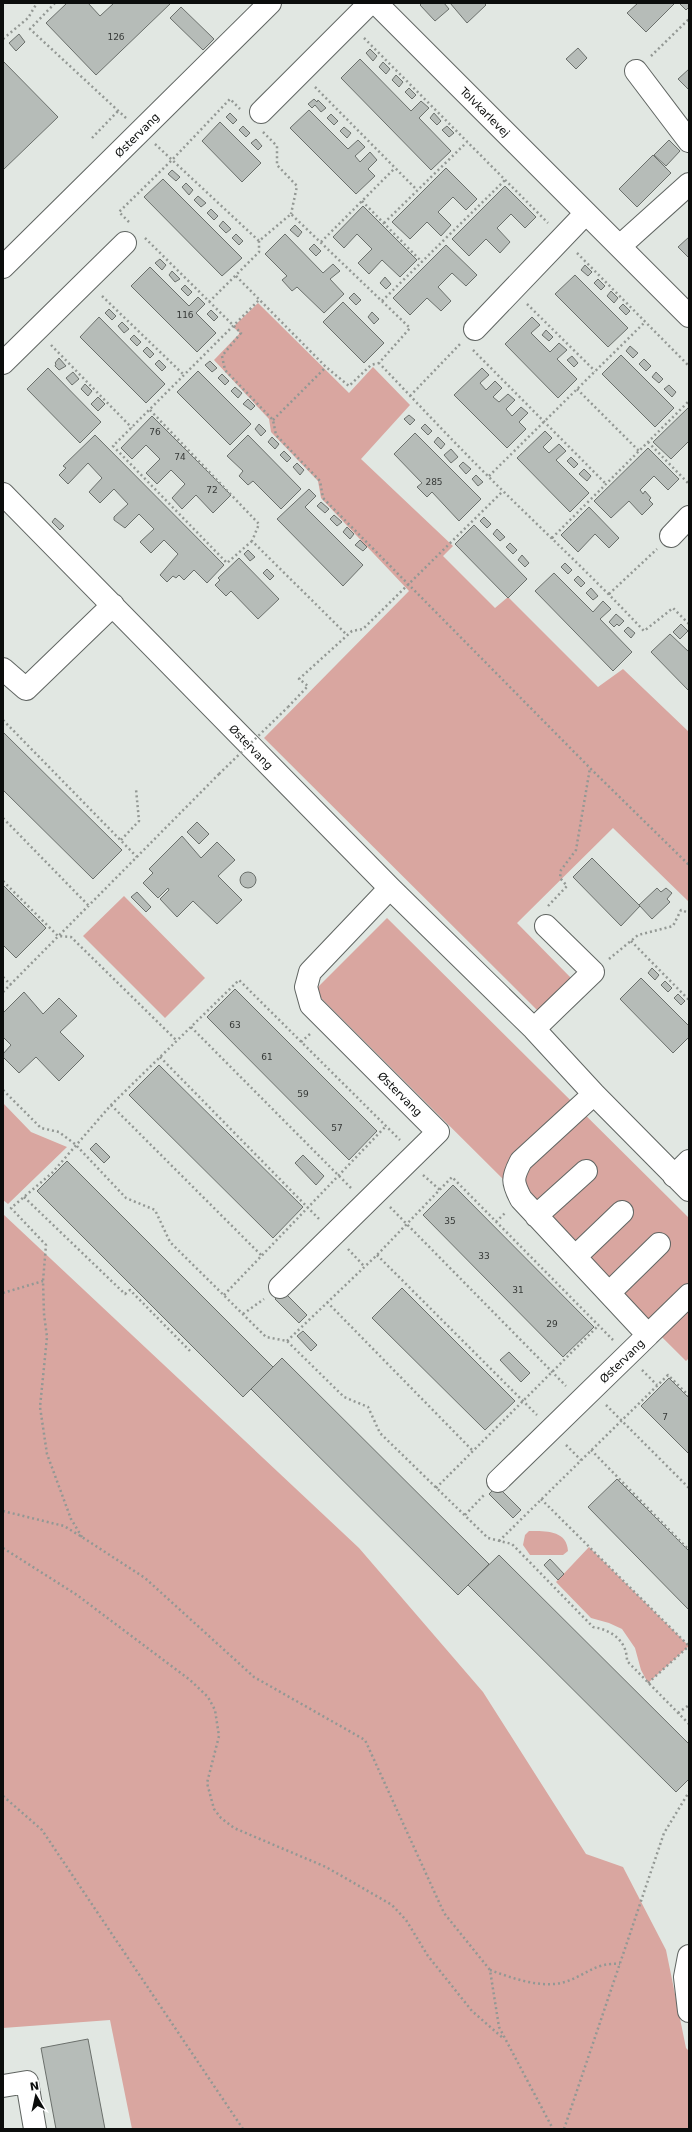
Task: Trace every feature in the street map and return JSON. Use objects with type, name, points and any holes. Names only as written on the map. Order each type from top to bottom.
[{"type":"street","name":"Østervang","points":[[3,267],[270,3]]},
{"type":"street","name":"Tolvkarlevej","points":[[255,118],[349,23],[380,5],[689,316]]},
{"type":"street","points":[[636,70],[689,141]]},
{"type":"street","points":[[620,246],[689,184]]},
{"type":"street","points":[[470,335],[586,213]]},
{"type":"street","points":[[3,363],[134,235]]},
{"type":"street","name":"Østervang","points":[[3,494],[390,888],[534,1029],[594,1094],[684,1176]]},
{"type":"street","points":[[671,536],[689,517]]},
{"type":"street","points":[[3,668],[26,689],[113,605]]},
{"type":"street","name":"Østervang","points":[[280,1287],[438,1132],[311,1005],[306,987],[310,972],[390,888]]},
{"type":"street","points":[[534,1029],[593,972],[546,926]]},
{"type":"street","name":"Østervang","points":[[498,1481],[648,1335],[536,1216],[521,1199],[514,1187],[514,1175],[521,1161],[594,1094]]},
{"type":"street","points":[[536,1216],[586,1171]]},
{"type":"street","points":[[575,1256],[622,1212]]},
{"type":"street","points":[[609,1293],[659,1244]]},
{"type":"street","points":[[648,1335],[689,1295]]},
{"type":"street","points":[[689,1956],[685,1977],[689,2011]]},
{"type":"street","points":[[3,2086],[27,2082],[35,2129]]},
{"type":"path","points":[[3,39],[28,18],[37,3]]},
{"type":"path","points":[[55,3],[30,29],[259,241],[259,252],[209,302]]},
{"type":"path","points":[[636,70],[689,19]]},
{"type":"path","points":[[349,23],[689,366]]},
{"type":"path","points":[[300,72],[418,190]]},
{"type":"path","points":[[259,241],[292,214],[297,186],[277,165],[277,146],[255,118],[230,99],[172,160],[119,212],[134,235],[209,302],[241,333],[222,356],[225,370],[273,420],[276,435],[320,482],[322,498],[590,768],[689,865]]},
{"type":"path","points":[[92,138],[118,111]]},
{"type":"path","points":[[384,223],[467,142]]},
{"type":"path","points":[[321,242],[395,168]]},
{"type":"path","points":[[382,301],[505,180]]},
{"type":"path","points":[[362,201],[422,262]]},
{"type":"path","points":[[236,276],[326,367],[349,386],[371,365],[379,363],[410,328],[292,214]]},
{"type":"path","points":[[87,281],[184,375]]},
{"type":"path","points":[[513,289],[595,371]]},
{"type":"path","points":[[150,410],[259,524],[252,541],[228,563],[113,446],[260,299]]},
{"type":"path","points":[[489,476],[645,322]]},
{"type":"path","points":[[37,330],[132,428]]},
{"type":"path","points":[[410,396],[470,335],[544,422],[606,484]]},
{"type":"path","points":[[379,363],[503,491],[609,594],[644,631],[673,608],[689,624]]},
{"type":"path","points":[[273,420],[326,367]]},
{"type":"path","points":[[578,389],[639,451]]},
{"type":"path","points":[[552,538],[689,401]]},
{"type":"path","points":[[648,442],[689,484]]},
{"type":"path","points":[[3,992],[308,686],[299,679],[352,631],[364,629],[503,491]]},
{"type":"path","points":[[609,594],[671,536]]},
{"type":"path","points":[[252,541],[347,635]]},
{"type":"path","points":[[3,720],[137,857]]},
{"type":"path","points":[[546,926],[539,915],[568,886],[560,878],[561,870],[576,850],[590,768]]},
{"type":"path","points":[[122,840],[139,821],[136,790]]},
{"type":"path","points":[[3,818],[89,906]]},
{"type":"path","points":[[3,881],[58,936],[71,937],[176,1040]]},
{"type":"path","points":[[593,972],[638,935],[673,926],[681,910],[689,913]]},
{"type":"path","points":[[631,941],[689,1000]]},
{"type":"path","points":[[3,977],[11,985]]},
{"type":"path","points":[[82,1537],[72,1519],[49,1460],[40,1406],[47,1337],[44,1314],[43,1281],[46,1245],[11,1208],[65,1159],[75,1144],[111,1105],[160,1058],[176,1040],[239,980],[398,1137],[409,1161],[440,1190]]},
{"type":"path","points":[[191,1027],[366,1203]]},
{"type":"path","points":[[301,1042],[307,1037]]},
{"type":"path","points":[[160,1058],[308,1207],[364,1266]]},
{"type":"path","points":[[3,1090],[41,1128],[59,1132],[75,1144],[126,1198],[156,1210],[170,1242],[266,1337],[287,1342],[344,1397],[368,1407],[380,1433],[488,1538],[512,1544],[593,1627],[610,1632],[620,1639],[625,1650],[627,1661],[689,1724]]},
{"type":"path","points":[[111,1105],[262,1256]]},
{"type":"path","points":[[224,1295],[386,1126]]},
{"type":"path","points":[[287,1342],[377,1255],[405,1224],[452,1177],[657,1385]]},
{"type":"path","points":[[24,1197],[125,1294],[130,1290],[191,1352]]},
{"type":"path","points":[[496,1222],[510,1208]]},
{"type":"path","points":[[405,1224],[552,1372],[620,1419],[689,1488]]},
{"type":"path","points":[[377,1255],[581,1460]]},
{"type":"path","points":[[3,1293],[43,1281]]},
{"type":"path","points":[[243,1314],[280,1287]]},
{"type":"path","points":[[327,1302],[473,1451]]},
{"type":"path","points":[[436,1488],[599,1325]]},
{"type":"path","points":[[499,1541],[591,1450],[620,1419],[668,1375],[689,1396]]},
{"type":"path","points":[[591,1450],[689,1550]]},
{"type":"path","points":[[465,1515],[498,1481]]},
{"type":"path","points":[[542,1499],[689,1646],[648,1683]]},
{"type":"path","points":[[3,1511],[64,1526],[82,1537],[145,1578],[254,1677],[365,1740],[444,1913],[490,1970],[499,2027],[552,2129]]},
{"type":"path","points":[[3,1548],[77,1595],[190,1680],[208,1697],[215,1710],[219,1736],[207,1783],[214,1809],[221,1818],[234,1828],[326,1867],[392,1905],[406,1920],[428,1956],[472,2011],[506,2040]]},
{"type":"path","points":[[678,1713],[689,1705]]},
{"type":"path","points":[[564,2129],[664,1833],[689,1792]]},
{"type":"path","points":[[3,1796],[42,1830],[243,2129]]},
{"type":"path","points":[[490,1970],[516,1979],[538,1984],[563,1982],[579,1976],[595,1966],[608,1963],[620,1964]]},
{"type":"shaded area","points":[[258,303],[349,393],[373,367],[410,405],[361,459],[453,546],[443,556],[495,608],[508,597],[598,687],[623,669],[689,732],[689,902],[613,828],[517,923],[571,978],[538,1011],[264,738],[409,591],[321,498],[318,481],[271,432],[269,419],[214,360],[240,333],[233,327]]},
{"type":"shaded area","points":[[124,896],[205,978],[165,1018],[83,936]]},
{"type":"shaded area","points":[[387,918],[689,1218],[689,1358],[686,1361],[314,991]]},
{"type":"shaded area","points":[[3,1103],[31,1132],[67,1147],[8,1204],[3,1200]]},
{"type":"shaded area","points":[[3,1214],[359,1548],[483,1692],[586,1854],[623,1867],[666,1950],[686,2048],[689,2051],[689,2129],[132,2129],[110,2020],[3,2028]]},
{"type":"shaded area","points":[[529,1531],[542,1531],[559,1535],[567,1544],[568,1551],[563,1555],[530,1555],[523,1545],[525,1535]]},
{"type":"shaded area","points":[[589,1547],[689,1646],[648,1683],[641,1670],[635,1648],[622,1629],[609,1623],[591,1618],[556,1582]]},
{"type":"building","points":[[67,3],[88,3],[100,16],[114,3],[171,3],[96,75],[46,23]]},
{"type":"building","points":[[422,3],[444,3],[449,9],[435,21],[420,5]]},
{"type":"building","points":[[450,3],[484,3],[486,5],[467,23]]},
{"type":"building","points":[[638,3],[675,3],[646,32],[627,13]]},
{"type":"building","points":[[679,3],[689,3],[689,7],[686,10]]},
{"type":"building","points":[[181,7],[214,39],[203,50],[170,18]]},
{"type":"building","points":[[19,34],[25,42],[16,51],[9,43]]},
{"type":"building","points":[[578,48],[587,58],[576,69],[566,59]]},
{"type":"building","points":[[370,49],[377,56],[373,61],[366,53]]},
{"type":"building","points":[[360,59],[411,111],[421,101],[429,108],[419,118],[451,151],[431,170],[341,78]]},
{"type":"building","points":[[3,61],[58,117],[3,170]]},
{"type":"building","points":[[383,62],[390,69],[386,74],[379,67]]},
{"type":"building","points":[[689,69],[689,90],[678,79]]},
{"type":"building","points":[[396,75],[403,82],[399,87],[392,80]]},
{"type":"building","points":[[409,88],[416,95],[412,99],[405,92]]},
{"type":"building","points":[[314,99],[317,102],[318,100],[326,108],[321,112],[315,105],[312,108],[308,104]]},
{"type":"building","points":[[309,110],[348,149],[358,140],[365,147],[355,156],[360,162],[370,152],[377,160],[368,169],[375,176],[356,194],[290,128]]},
{"type":"building","points":[[230,113],[237,120],[233,124],[226,117]]},
{"type":"building","points":[[434,113],[441,121],[437,125],[430,118]]},
{"type":"building","points":[[331,114],[338,121],[334,125],[327,118]]},
{"type":"building","points":[[220,122],[261,163],[242,182],[202,141]]},
{"type":"building","points":[[243,126],[250,133],[246,137],[239,130]]},
{"type":"building","points":[[447,126],[454,133],[449,137],[442,130]]},
{"type":"building","points":[[344,127],[351,133],[347,138],[340,131]]},
{"type":"building","points":[[256,139],[262,146],[258,150],[251,143]]},
{"type":"building","points":[[669,140],[680,151],[666,166],[654,155]]},
{"type":"building","points":[[653,155],[671,173],[637,207],[619,189]]},
{"type":"building","points":[[446,168],[477,199],[466,210],[453,197],[438,212],[451,225],[441,236],[427,222],[410,239],[392,222]]},
{"type":"building","points":[[172,170],[180,177],[176,181],[168,174]]},
{"type":"building","points":[[163,179],[242,258],[222,276],[144,197]]},
{"type":"building","points":[[186,183],[193,190],[189,195],[182,187]]},
{"type":"building","points":[[505,186],[536,217],[525,228],[511,214],[497,228],[510,242],[500,253],[486,239],[469,256],[452,239]]},
{"type":"building","points":[[198,196],[206,203],[201,207],[194,200]]},
{"type":"building","points":[[363,206],[417,260],[400,277],[382,260],[369,274],[358,263],[372,249],[357,234],[344,248],[333,237]]},
{"type":"building","points":[[211,209],[218,216],[214,220],[207,213]]},
{"type":"building","points":[[223,221],[231,229],[226,233],[219,226]]},
{"type":"building","points":[[295,225],[302,232],[298,237],[290,230]]},
{"type":"building","points":[[236,234],[243,241],[239,245],[232,238]]},
{"type":"building","points":[[285,234],[323,273],[333,264],[340,271],[330,279],[344,294],[324,313],[297,287],[292,291],[282,280],[287,276],[265,254]]},
{"type":"building","points":[[689,237],[689,258],[678,247]]},
{"type":"building","points":[[314,244],[321,251],[316,256],[309,249]]},
{"type":"building","points":[[446,245],[477,275],[466,286],[452,273],[438,287],[451,301],[441,311],[427,298],[410,315],[393,298]]},
{"type":"building","points":[[160,259],[166,265],[162,270],[155,263]]},
{"type":"building","points":[[585,265],[592,272],[588,276],[581,270]]},
{"type":"building","points":[[150,267],[189,306],[198,297],[205,304],[196,313],[216,333],[197,352],[131,286]]},
{"type":"building","points":[[172,271],[180,279],[175,282],[169,275]]},
{"type":"building","points":[[575,275],[628,328],[608,347],[555,294]]},
{"type":"building","points":[[385,277],[391,284],[386,289],[380,283]]},
{"type":"building","points":[[598,279],[605,286],[601,290],[594,283]]},
{"type":"building","points":[[185,285],[192,292],[188,296],[181,289]]},
{"type":"building","points":[[611,291],[618,298],[614,303],[607,296]]},
{"type":"building","points":[[354,293],[361,300],[356,305],[349,298]]},
{"type":"building","points":[[343,302],[384,343],[364,363],[323,322]]},
{"type":"building","points":[[623,304],[630,311],[626,315],[619,308]]},
{"type":"building","points":[[109,309],[116,316],[112,320],[105,313]]},
{"type":"building","points":[[211,310],[218,317],[214,321],[207,314]]},
{"type":"building","points":[[372,312],[379,319],[374,324],[368,317]]},
{"type":"building","points":[[99,317],[165,384],[146,403],[80,337]]},
{"type":"building","points":[[532,317],[540,325],[531,333],[550,352],[559,343],[567,350],[557,359],[577,379],[558,398],[505,344]]},
{"type":"building","points":[[122,322],[129,329],[124,333],[118,326]]},
{"type":"building","points":[[546,330],[553,337],[549,341],[542,335]]},
{"type":"building","points":[[134,335],[141,342],[137,346],[130,339]]},
{"type":"building","points":[[630,346],[638,353],[633,358],[626,351]]},
{"type":"building","points":[[147,347],[154,354],[150,358],[143,351]]},
{"type":"building","points":[[621,355],[674,408],[655,427],[602,374]]},
{"type":"building","points":[[572,356],[578,363],[574,367],[567,360]]},
{"type":"building","points":[[59,358],[66,366],[59,370],[55,366],[55,363]]},
{"type":"building","points":[[644,359],[651,366],[646,371],[639,364]]},
{"type":"building","points":[[159,360],[166,367],[162,371],[155,364]]},
{"type":"building","points":[[210,361],[217,368],[212,372],[205,365]]},
{"type":"building","points":[[48,368],[101,422],[80,443],[27,389]]},
{"type":"building","points":[[482,368],[489,375],[480,383],[486,390],[495,381],[502,388],[493,397],[499,402],[508,394],[515,400],[506,409],[512,416],[521,407],[528,413],[519,422],[526,429],[507,448],[454,395]]},
{"type":"building","points":[[198,371],[251,424],[230,445],[177,392]]},
{"type":"building","points":[[73,372],[79,379],[72,385],[66,378]]},
{"type":"building","points":[[656,372],[663,379],[659,383],[652,377]]},
{"type":"building","points":[[222,374],[229,381],[225,385],[218,378]]},
{"type":"building","points":[[85,384],[92,391],[88,396],[81,389]]},
{"type":"building","points":[[669,385],[676,392],[672,397],[664,389]]},
{"type":"building","points":[[235,387],[242,393],[238,398],[231,391]]},
{"type":"building","points":[[98,397],[105,404],[98,411],[91,404]]},
{"type":"building","points":[[248,399],[255,406],[251,410],[243,404]]},
{"type":"building","points":[[689,407],[689,443],[688,442],[671,459],[653,442]]},
{"type":"building","points":[[409,415],[415,420],[410,425],[404,419]]},
{"type":"building","points":[[152,416],[231,495],[213,513],[196,495],[182,509],[172,498],[185,484],[171,470],[157,484],[146,473],[160,459],[146,445],[132,459],[121,448]]},
{"type":"building","points":[[259,424],[266,431],[261,436],[255,429]]},
{"type":"building","points":[[425,424],[432,431],[428,435],[421,428]]},
{"type":"building","points":[[545,431],[552,438],[543,447],[549,453],[559,444],[566,451],[556,460],[589,493],[570,512],[517,458]]},
{"type":"building","points":[[415,433],[481,499],[459,521],[432,492],[427,497],[417,487],[422,483],[394,454]]},
{"type":"building","points":[[95,435],[224,565],[207,583],[194,570],[184,580],[179,575],[176,578],[173,576],[167,582],[160,575],[178,554],[164,540],[151,553],[140,542],[154,529],[139,514],[125,528],[114,520],[114,517],[128,504],[114,489],[100,503],[89,492],[102,478],[88,463],[68,484],[59,475],[66,468],[63,466]]},
{"type":"building","points":[[248,435],[301,489],[281,509],[253,481],[248,485],[239,476],[243,471],[227,456]]},
{"type":"building","points":[[272,437],[279,444],[275,449],[268,442]]},
{"type":"building","points":[[438,437],[445,444],[441,449],[434,442]]},
{"type":"building","points":[[648,448],[679,479],[668,490],[654,476],[640,490],[643,494],[645,491],[651,498],[649,500],[653,504],[642,515],[629,501],[611,518],[594,501]]},
{"type":"building","points":[[451,449],[458,457],[451,463],[444,455]]},
{"type":"building","points":[[284,451],[291,458],[287,462],[280,455]]},
{"type":"building","points":[[571,457],[578,464],[574,468],[567,461]]},
{"type":"building","points":[[463,462],[471,469],[466,474],[459,466]]},
{"type":"building","points":[[297,463],[304,470],[300,475],[293,467]]},
{"type":"building","points":[[584,469],[591,476],[587,481],[579,474]]},
{"type":"building","points":[[476,475],[483,482],[478,486],[472,479]]},
{"type":"building","points":[[309,489],[316,496],[305,507],[363,565],[343,586],[277,519]]},
{"type":"building","points":[[321,502],[329,509],[325,513],[317,506]]},
{"type":"building","points":[[589,507],[619,538],[609,548],[595,534],[578,552],[561,535]]},
{"type":"building","points":[[334,515],[342,522],[337,526],[330,519]]},
{"type":"building","points":[[484,517],[491,524],[487,528],[480,521]]},
{"type":"building","points":[[55,518],[64,526],[60,530],[52,522]]},
{"type":"building","points":[[474,525],[527,579],[508,598],[455,544]]},
{"type":"building","points":[[347,527],[354,534],[350,539],[343,532]]},
{"type":"building","points":[[497,529],[505,537],[500,541],[493,534]]},
{"type":"building","points":[[360,540],[367,547],[363,551],[355,545]]},
{"type":"building","points":[[510,543],[517,550],[513,554],[506,547]]},
{"type":"building","points":[[248,550],[255,557],[250,561],[244,554]]},
{"type":"building","points":[[522,555],[529,563],[525,567],[518,560]]},
{"type":"building","points":[[239,558],[279,599],[258,619],[231,591],[226,596],[215,585],[220,580],[218,578]]},
{"type":"building","points":[[565,563],[572,570],[568,574],[561,567]]},
{"type":"building","points":[[267,569],[274,576],[270,580],[263,573]]},
{"type":"building","points":[[554,573],[593,612],[603,601],[611,609],[600,619],[632,652],[613,671],[535,591]]},
{"type":"building","points":[[578,576],[585,583],[581,587],[574,580]]},
{"type":"building","points":[[591,588],[598,596],[593,600],[586,593]]},
{"type":"building","points":[[616,614],[624,621],[619,626],[617,624],[614,627],[609,622]]},
{"type":"building","points":[[681,624],[688,631],[680,639],[673,632]]},
{"type":"building","points":[[628,627],[635,633],[631,638],[624,631]]},
{"type":"building","points":[[670,634],[689,652],[689,691],[651,652]]},
{"type":"building","points":[[3,732],[122,850],[93,879],[3,790]]},
{"type":"building","points":[[197,822],[209,834],[199,844],[187,832]]},
{"type":"building","points":[[182,836],[201,858],[217,842],[235,860],[218,876],[242,900],[217,924],[193,901],[177,917],[160,899],[169,890],[168,888],[158,898],[143,883],[153,873],[149,869]]},
{"type":"building","points":[[592,858],[640,906],[621,926],[573,877]]},
{"type":"building","points":[[248,872],[254,874],[256,880],[254,886],[248,888],[242,886],[240,880],[242,874]]},
{"type":"building","points":[[3,885],[46,928],[16,958],[3,945]]},
{"type":"building","points":[[657,888],[661,892],[666,888],[672,893],[667,899],[670,902],[652,919],[639,905]]},
{"type":"building","points":[[137,892],[151,907],[146,912],[131,897]]},
{"type":"building","points":[[652,968],[659,975],[655,980],[648,973]]},
{"type":"building","points":[[641,978],[689,1026],[689,1037],[673,1053],[620,999]]},
{"type":"building","points":[[665,981],[672,988],[668,992],[661,985]]},
{"type":"building","points":[[235,989],[377,1131],[349,1160],[207,1017]]},
{"type":"building","points":[[24,992],[43,1014],[59,998],[77,1016],[60,1032],[84,1056],[59,1081],[36,1057],[19,1073],[3,1057],[3,1054],[11,1045],[4,1038],[3,1039],[3,1013]]},
{"type":"building","points":[[678,994],[685,1001],[681,1005],[674,998]]},
{"type":"building","points":[[159,1065],[303,1207],[273,1238],[129,1095]]},
{"type":"building","points":[[96,1143],[110,1157],[104,1163],[90,1149]]},
{"type":"building","points":[[303,1155],[324,1176],[316,1185],[295,1163]]},
{"type":"building","points":[[67,1161],[273,1367],[243,1397],[37,1191]]},
{"type":"building","points":[[453,1185],[594,1327],[563,1357],[423,1215]]},
{"type":"building","points":[[402,1288],[515,1401],[485,1430],[372,1318]]},
{"type":"building","points":[[283,1291],[307,1315],[299,1323],[275,1299]]},
{"type":"building","points":[[303,1331],[317,1345],[311,1351],[297,1336]]},
{"type":"building","points":[[509,1352],[530,1373],[521,1382],[500,1360]]},
{"type":"building","points":[[282,1358],[489,1564],[458,1595],[251,1389]]},
{"type":"building","points":[[669,1378],[689,1398],[689,1454],[641,1406]]},
{"type":"building","points":[[617,1479],[689,1551],[689,1610],[588,1507]]},
{"type":"building","points":[[497,1486],[521,1510],[513,1518],[489,1494]]},
{"type":"building","points":[[499,1555],[689,1744],[689,1779],[676,1792],[468,1585]]},
{"type":"building","points":[[550,1559],[564,1574],[558,1580],[544,1565]]},
{"type":"building","points":[[88,2039],[105,2129],[56,2129],[41,2048]]}]
